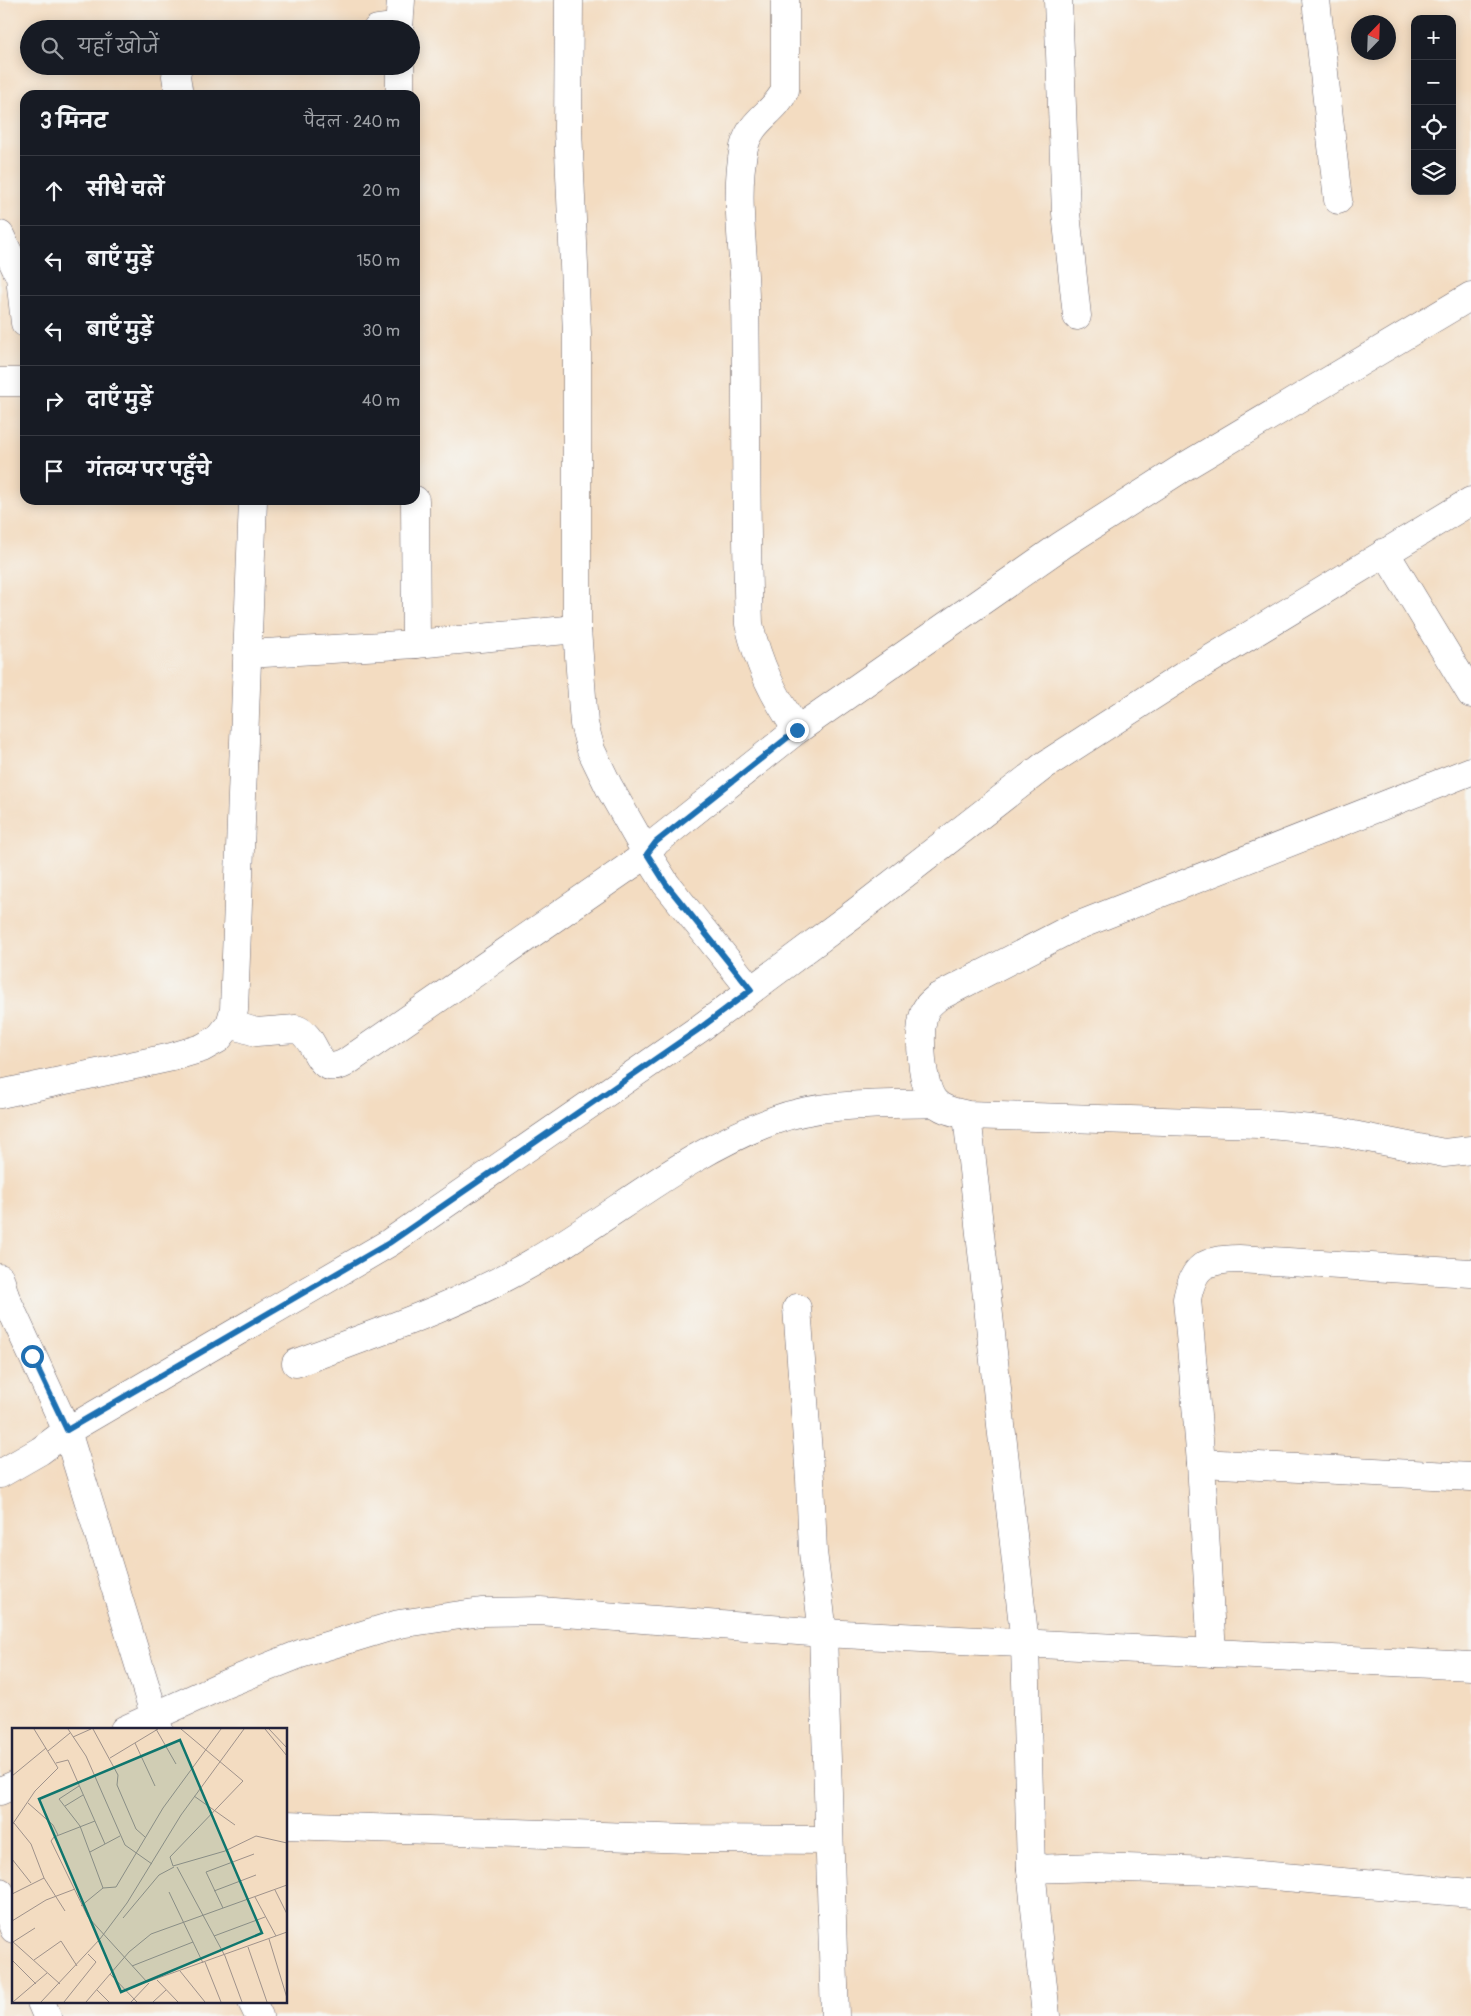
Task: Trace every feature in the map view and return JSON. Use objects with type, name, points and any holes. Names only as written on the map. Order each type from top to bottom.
[{"type":"street","points":[[569,0],[568,129],[577,333],[577,629],[584,724],[591,750],[609,787],[647,854],[666,884],[751,990]]},
{"type":"street","points":[[785,0],[785,90],[781,99],[754,124],[745,145],[741,190],[745,292],[749,624],[756,656],[766,680],[797,730]]},
{"type":"street","points":[[1058,0],[1066,213],[1076,316]]},
{"type":"street","points":[[1316,0],[1338,200]]},
{"type":"street","points":[[176,75],[178,90]]},
{"type":"street","points":[[400,75],[400,90]]},
{"type":"street","points":[[0,235],[20,277]]},
{"type":"street","points":[[230,1024],[256,1032],[302,1030],[307,1034],[319,1059],[324,1064],[339,1066],[647,854],[656,842],[797,730],[1062,545],[1184,467],[1471,296]]},
{"type":"street","points":[[0,382],[20,382]]},
{"type":"street","points":[[0,1474],[40,1451],[67,1430],[389,1243],[699,1029],[1045,765],[1191,670],[1471,501]]},
{"type":"street","points":[[0,1094],[172,1057],[202,1048],[218,1039],[230,1024],[234,1010],[253,505]]},
{"type":"street","points":[[415,505],[416,644]]},
{"type":"street","points":[[1385,552],[1471,694]]},
{"type":"street","points":[[247,654],[416,644],[577,629]]},
{"type":"street","points":[[1471,771],[1072,928],[938,996],[929,1004],[924,1014],[922,1028],[923,1072],[927,1091],[936,1103],[949,1111],[967,1115],[1259,1124],[1333,1131],[1444,1153],[1471,1150]]},
{"type":"street","points":[[296,1364],[428,1314],[498,1282],[570,1239],[685,1165],[731,1139],[775,1120],[802,1112],[865,1105],[936,1103]]},
{"type":"street","points":[[967,1115],[1025,1644],[1031,1868],[1038,1953],[1046,2016]]},
{"type":"street","points":[[1212,1653],[1187,1299],[1192,1279],[1200,1267],[1217,1260],[1238,1259],[1471,1273]]},
{"type":"street","points":[[0,1278],[5,1296],[67,1430],[156,1722]]},
{"type":"street","points":[[797,1308],[810,1478],[813,1552],[823,1633],[835,2016]]},
{"type":"street","points":[[1200,1463],[1471,1477]]},
{"type":"street","points":[[132,1728],[156,1722],[300,1654],[399,1624],[481,1612],[540,1611],[823,1633],[1471,1666]]},
{"type":"street","points":[[0,1791],[12,1785]]},
{"type":"street","points":[[288,1825],[689,1839],[828,1840]]},
{"type":"street","points":[[1031,1868],[1096,1867],[1214,1871],[1471,1893]]},
{"type":"street","points":[[0,1892],[12,1924]]},
{"type":"street","points":[[42,2004],[46,2016]]},
{"type":"street","points":[[253,2004],[259,2016]]},
{"type":"route","points":[[32,1356],[67,1430],[389,1243],[699,1029],[751,990],[666,884],[647,854],[656,842],[720,789],[797,730]]}]
